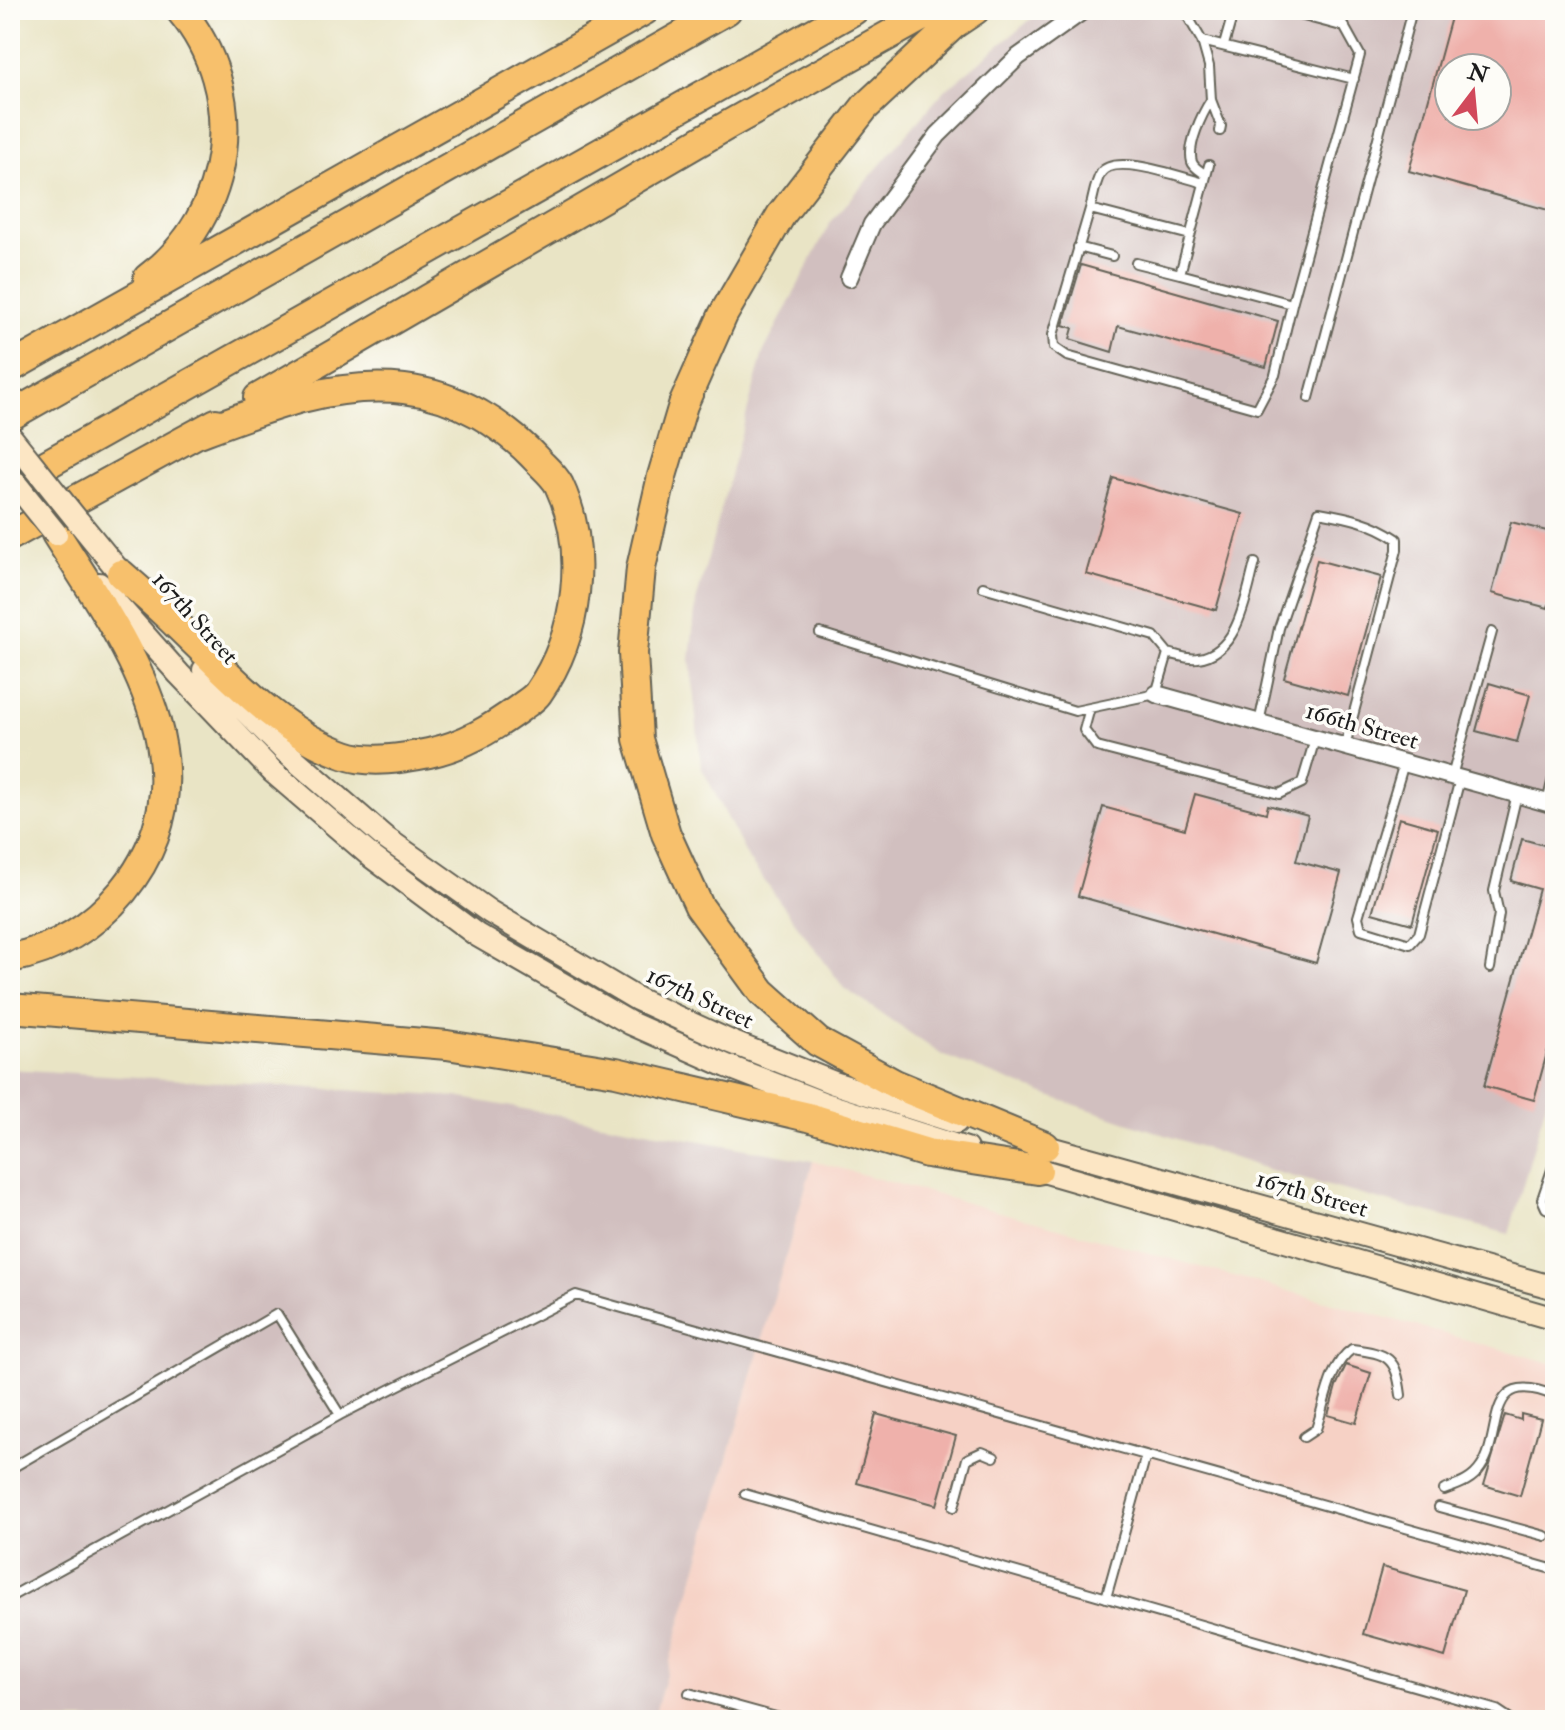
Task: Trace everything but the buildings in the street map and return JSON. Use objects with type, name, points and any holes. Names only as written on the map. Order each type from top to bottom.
[{"type":"highway","points":[[74,333],[92,312],[168,262],[192,234],[213,193],[223,149],[220,93],[205,49],[180,10]]},
{"type":"highway","points":[[10,368],[645,10]]},
{"type":"highway","points":[[10,416],[727,10]]},
{"type":"highway","points":[[10,485],[854,10]]},
{"type":"highway","points":[[10,536],[199,433],[728,125],[934,10]]},
{"type":"highway","points":[[975,10],[954,24],[865,107],[781,215],[723,315],[683,405],[662,476],[641,568],[633,653],[638,739],[666,834],[699,906],[762,992],[818,1042],[1042,1158]]},
{"type":"highway","points":[[121,574],[236,682],[302,736],[349,756],[399,759],[452,748],[489,731],[537,695],[560,651],[576,598],[575,538],[558,483],[519,440],[483,416],[446,398],[405,389],[355,388],[286,401],[199,433]]},
{"type":"highway","points":[[10,958],[45,949],[70,937],[95,920],[116,899],[130,883],[152,840],[163,790],[160,732],[142,677],[67,528]]},
{"type":"highway","points":[[10,1008],[447,1045],[616,1072],[808,1117],[927,1153],[1042,1158]]},
{"type":"main road","name":"167th Street","points":[[10,436],[67,528],[179,674],[273,772],[372,857],[477,935],[630,1023],[727,1066],[825,1104],[1555,1288]]},
{"type":"main road","name":"167th Street","points":[[10,477],[121,574],[190,656],[286,752],[384,837],[490,912],[637,999],[731,1042],[834,1083],[954,1121],[1042,1158],[1555,1319]]},
{"type":"street","points":[[849,278],[872,224],[938,135],[1018,57],[1084,10]]},
{"type":"street","name":"166th Street","points":[[1156,694],[1551,804]]},
{"type":"lane","points":[[1184,10],[1202,41],[1209,66],[1211,100],[1220,131]]},
{"type":"lane","points":[[1224,45],[1234,10]]},
{"type":"lane","points":[[1281,10],[1345,27]]},
{"type":"lane","points":[[1205,179],[1128,164],[1109,165],[1100,173],[1053,335],[1054,347],[1067,356],[1257,409],[1275,375],[1360,55],[1335,10]]},
{"type":"lane","points":[[1309,398],[1412,10]]},
{"type":"lane","points":[[1202,41],[1354,79]]},
{"type":"lane","points":[[1205,179],[1192,161],[1192,150],[1200,118],[1211,100]]},
{"type":"lane","points":[[1180,274],[1209,165]]},
{"type":"lane","points":[[1090,209],[1190,235]]},
{"type":"lane","points":[[1078,247],[1112,256]]},
{"type":"lane","points":[[1136,263],[1292,304]]},
{"type":"lane","points":[[1259,723],[1279,628],[1319,512],[1348,517],[1380,527],[1397,539],[1397,550],[1345,746]]},
{"type":"lane","points":[[983,587],[1140,631],[1154,636],[1168,653],[1195,659],[1215,654],[1236,628],[1255,563]]},
{"type":"lane","points":[[1404,763],[1358,917],[1361,929],[1410,944],[1419,934],[1492,632]]},
{"type":"lane","points":[[820,633],[1075,711],[1156,694],[1168,653]]},
{"type":"lane","points":[[1090,708],[1084,730],[1097,747],[1279,794],[1302,783],[1315,738]]},
{"type":"lane","points":[[1551,804],[1555,770]]},
{"type":"lane","points":[[1490,968],[1499,914],[1494,891],[1517,794]]},
{"type":"lane","points":[[1555,1161],[1542,1199],[1546,1208],[1555,1212]]},
{"type":"lane","points":[[10,1597],[340,1415],[576,1295],[1555,1570]]},
{"type":"lane","points":[[10,1469],[277,1314],[340,1415]]},
{"type":"lane","points":[[1304,1437],[1316,1429],[1336,1366],[1343,1355],[1352,1349],[1390,1359],[1398,1371],[1401,1395]]},
{"type":"lane","points":[[1444,1490],[1469,1481],[1483,1466],[1497,1412],[1507,1394],[1518,1389],[1531,1389],[1555,1396]]},
{"type":"lane","points":[[954,1507],[967,1459],[982,1452],[994,1457]]},
{"type":"lane","points":[[1106,1598],[1146,1455]]},
{"type":"lane","points":[[745,1494],[1497,1710],[1512,1720]]},
{"type":"lane","points":[[1439,1507],[1545,1536]]},
{"type":"lane","points":[[689,1693],[787,1720]]},
{"type":"shaded area","points":[[1042,10],[1555,10],[1555,1071],[1509,1234],[1279,1173],[1052,1097],[942,1055],[844,988],[749,860],[701,766],[690,659],[696,602],[763,353],[830,223],[943,92]]},
{"type":"shaded area","points":[[10,1069],[457,1097],[813,1161],[653,1720],[10,1720]]},
{"type":"shaded area","points":[[813,1161],[1555,1364],[1555,1720],[653,1720]]}]
